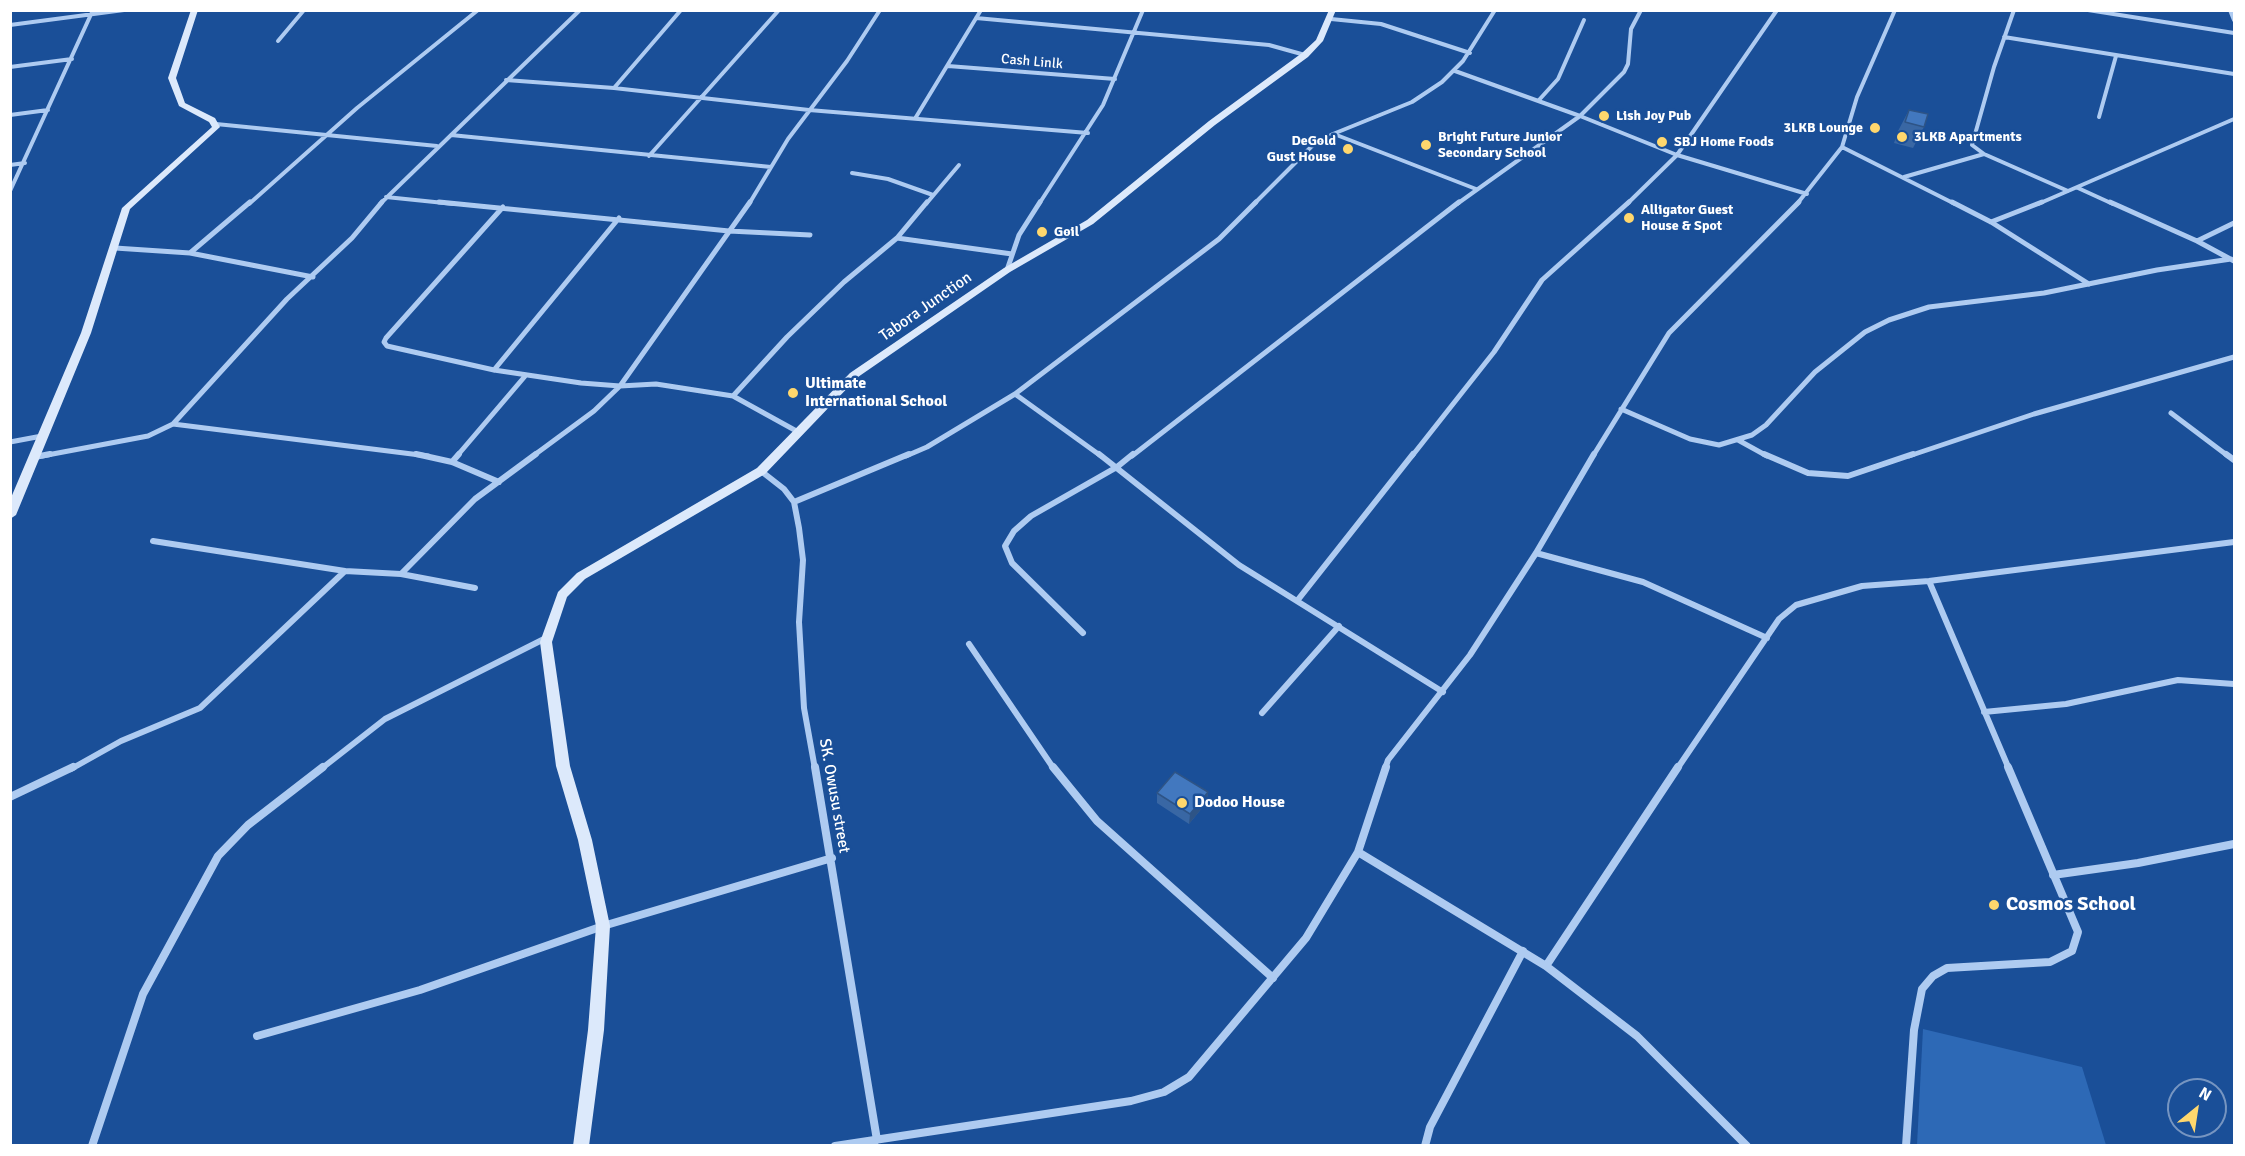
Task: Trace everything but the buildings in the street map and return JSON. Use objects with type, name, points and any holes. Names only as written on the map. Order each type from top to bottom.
[{"type":"street","points":[[10,25],[124,10]]},
{"type":"street","points":[[195,10],[172,78],[182,104],[216,124],[437,146]]},
{"type":"street","points":[[278,41],[304,10]]},
{"type":"street","points":[[190,253],[357,108],[478,10]]},
{"type":"street","points":[[35,457],[148,436],[173,424],[223,367],[352,238],[386,197],[580,10]]},
{"type":"street","points":[[614,88],[681,10]]},
{"type":"street","points":[[648,156],[702,99],[779,10]]},
{"type":"street","points":[[401,574],[475,499],[584,419],[620,386],[880,10]]},
{"type":"street","points":[[916,117],[981,10]]},
{"type":"street","points":[[1007,270],[1019,235],[1088,133],[1115,79],[1132,31],[1143,10]]},
{"type":"street","points":[[761,471],[784,489],[794,502],[927,447],[1015,394],[1219,239],[1313,145],[1333,134],[1412,102],[1455,71],[1470,52],[1495,10]]},
{"type":"street","points":[[1083,633],[1012,563],[1005,546],[1014,531],[1031,516],[1117,467],[1476,189],[1580,116],[1624,72],[1628,64],[1631,29],[1641,10]]},
{"type":"street","points":[[1298,601],[1494,352],[1542,280],[1646,187],[1677,156],[1777,10]]},
{"type":"street","points":[[835,1146],[1131,1101],[1164,1092],[1189,1077],[1306,938],[1358,852],[1388,760],[1443,692],[1536,553],[1669,333],[1808,195],[1831,158],[1842,147],[1857,97],[1894,10]]},
{"type":"street","points":[[2014,10],[1972,145],[1984,154],[2069,192]]},
{"type":"street","points":[[2088,10],[2235,33]]},
{"type":"street","points":[[2230,10],[2235,20]]},
{"type":"street","points":[[10,191],[25,163],[92,13]]},
{"type":"street","points":[[1332,15],[1381,24],[1470,52]]},
{"type":"street","name":"Tabora Junction","points":[[547,636],[562,595],[581,576],[761,471],[854,375],[1007,270],[1090,222],[1212,123],[1305,56],[1319,41],[1332,15]]},
{"type":"street","points":[[976,18],[1269,45],[1305,56]]},
{"type":"street","points":[[1539,100],[1558,79],[1584,20]]},
{"type":"street","points":[[2004,38],[2235,74]]},
{"type":"street","points":[[2099,117],[2116,56]]},
{"type":"street","points":[[10,67],[72,59]]},
{"type":"street","name":"Cash Linlk","points":[[948,66],[1115,79]]},
{"type":"street","points":[[1455,71],[1539,100],[1677,156],[1808,195]]},
{"type":"street","points":[[506,81],[614,88],[809,110],[916,117],[1088,133]]},
{"type":"street","points":[[10,115],[48,110]]},
{"type":"street","points":[[1991,222],[2069,192],[2235,119]]},
{"type":"street","points":[[10,515],[45,436],[116,248],[126,208],[209,136],[216,124]]},
{"type":"street","points":[[1333,134],[1476,189]]},
{"type":"street","points":[[452,135],[771,167]]},
{"type":"street","points":[[1842,147],[1991,222],[2089,285]]},
{"type":"street","points":[[1904,177],[1984,154]]},
{"type":"street","points":[[10,165],[25,163]]},
{"type":"street","points":[[733,396],[787,337],[844,282],[897,238],[959,165]]},
{"type":"street","points":[[852,172],[888,179],[902,186],[933,195]]},
{"type":"street","points":[[2078,188],[2197,241],[2233,260]]},
{"type":"street","points":[[386,197],[619,218],[729,231],[810,235]]},
{"type":"street","points":[[503,207],[384,342],[391,348],[526,375],[620,386],[656,384],[733,396],[800,432]]},
{"type":"street","points":[[494,370],[619,218]]},
{"type":"street","points":[[2197,241],[2235,223]]},
{"type":"street","points":[[897,238],[1012,254]]},
{"type":"street","points":[[116,248],[190,253],[313,276]]},
{"type":"street","points":[[1621,409],[1690,439],[1719,445],[1738,440],[1766,425],[1815,372],[1865,332],[1889,320],[1929,308],[2089,285],[2157,270],[2233,260]]},
{"type":"street","points":[[1738,440],[1778,462],[1808,473],[1848,476],[2034,414],[2235,357]]},
{"type":"street","points":[[452,462],[526,375]]},
{"type":"street","points":[[1015,394],[1117,467],[1210,544],[1443,692]]},
{"type":"street","points":[[2171,413],[2235,460]]},
{"type":"street","points":[[173,424],[430,456],[452,462],[499,482]]},
{"type":"street","points":[[10,442],[45,436]]},
{"type":"street","name":"SK. Owusu street","points":[[794,502],[803,560],[799,622],[804,708],[877,1140]]},
{"type":"street","points":[[153,541],[345,571],[401,574],[475,588]]},
{"type":"street","points":[[1546,966],[1743,669],[1779,619],[1796,605],[1862,586],[1929,581],[2235,542]]},
{"type":"street","points":[[1536,553],[1643,582],[1767,638]]},
{"type":"street","points":[[10,797],[55,777],[121,741],[200,708],[345,571]]},
{"type":"street","points":[[1906,1146],[1914,1030],[1922,989],[1933,976],[1947,968],[2050,962],[2072,951],[2078,932],[1929,581]]},
{"type":"street","points":[[1263,713],[1339,626]]},
{"type":"street","points":[[92,1146],[143,994],[218,856],[248,825],[378,723],[547,636],[563,766],[587,849],[603,926],[596,1030],[581,1146]]},
{"type":"street","points":[[969,644],[1055,770],[1097,821],[1273,978]]},
{"type":"street","points":[[1984,712],[2066,704],[2178,680],[2235,684]]},
{"type":"street","points":[[2053,875],[2138,863],[2235,844]]},
{"type":"street","points":[[1358,852],[1546,966],[1637,1036],[1747,1146]]},
{"type":"street","points":[[257,1036],[420,990],[603,926],[831,858]]},
{"type":"street","points":[[1425,1146],[1430,1127],[1523,951]]},
{"type":"shaded area","points":[[1923,1029],[2082,1067],[2106,1145],[1917,1145]]},
{"type":"place","name":"Lish Joy Pub","points":[[1604,116]]},
{"type":"place","name":"3LKB Lounge","points":[[1875,128]]},
{"type":"place","name":"3LKB Apartments","points":[[1902,137]]},
{"type":"place","name":"SBJ Home Foods","points":[[1662,142]]},
{"type":"place","name":"Bright Future Junior Secondary School","points":[[1426,145]]},
{"type":"place","name":"DeGold Gust House","points":[[1348,149]]},
{"type":"place","name":"Alligator Guest House & Spot","points":[[1629,218]]},
{"type":"place","name":"Goil","points":[[1042,232]]},
{"type":"place","name":"Ultimate International School","points":[[793,393]]},
{"type":"place","name":"Dodoo House","points":[[1182,803]]},
{"type":"place","name":"Cosmos School","points":[[1994,905]]}]
